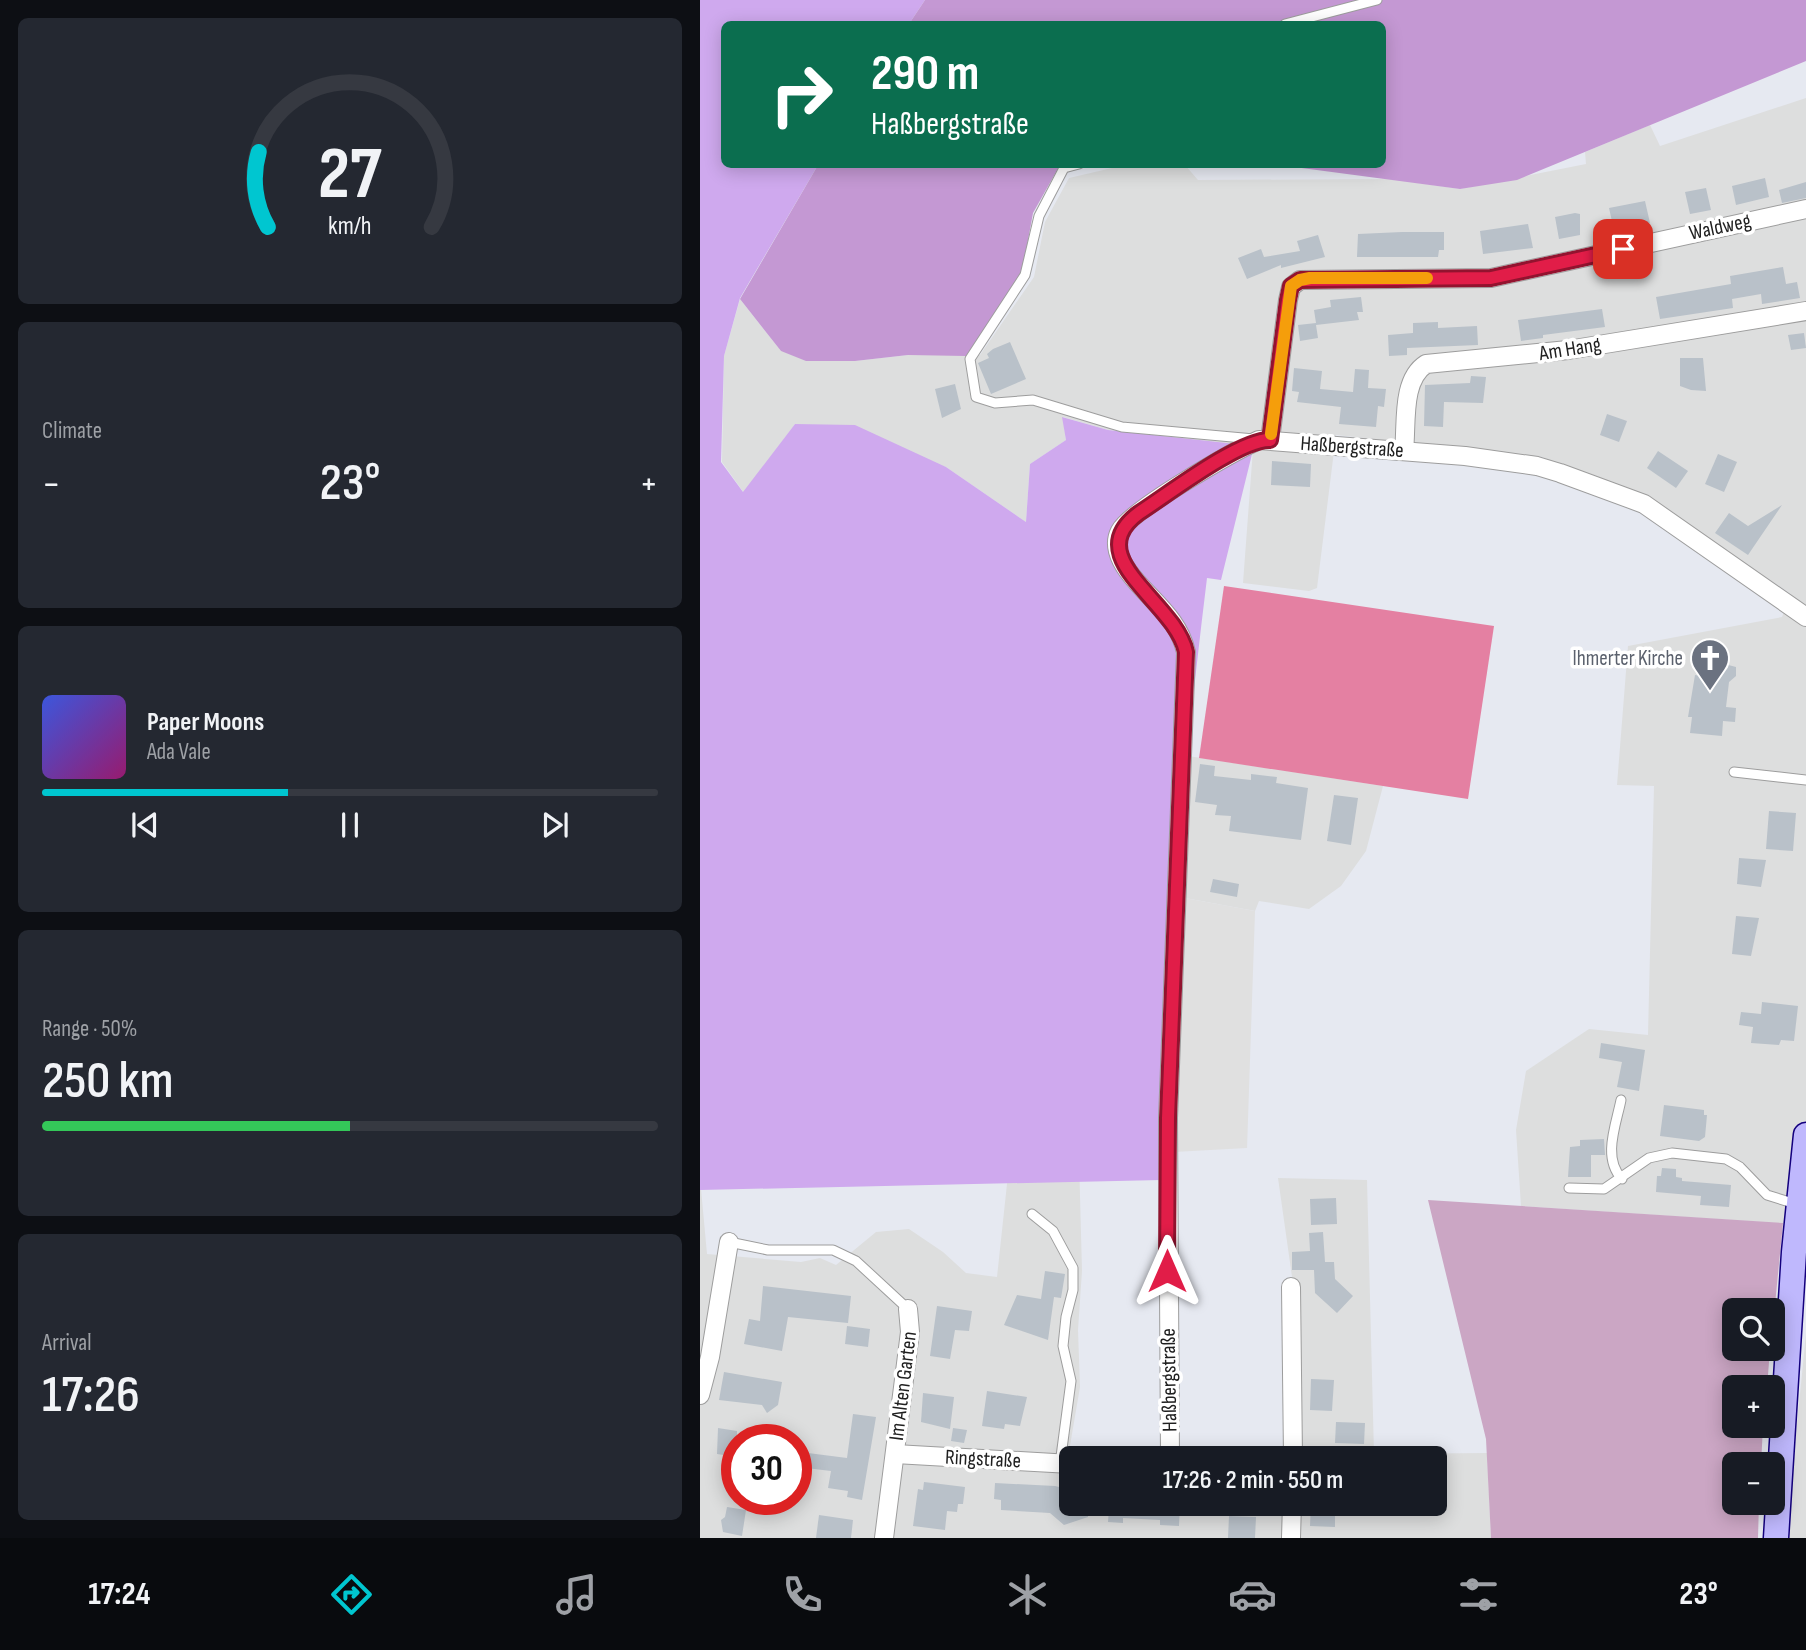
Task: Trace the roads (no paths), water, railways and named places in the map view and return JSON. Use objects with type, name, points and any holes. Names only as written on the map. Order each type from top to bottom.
[{"type":"main road","points":[[1776,1538],[1800,1252],[1799,1204],[1806,1135]]},
{"type":"street","name":"Waldweg","points":[[1264,440],[1291,286],[1300,280],[1491,278],[1806,209]]},
{"type":"street","name":"Am Hang","points":[[1404,451],[1410,385],[1416,372],[1426,364],[1569,350],[1806,311]]},
{"type":"street","name":"Haßbergstraße","points":[[1170,1446],[1168,1118],[1186,652],[1174,622],[1126,568],[1117,543],[1122,528],[1139,513],[1234,451],[1264,440],[1404,451],[1537,466],[1644,504],[1806,617]]},
{"type":"street","points":[[700,1395],[707,1375],[729,1242]]},
{"type":"street","points":[[1291,1287],[1293,1446]]},
{"type":"street","name":"Im Alten Garten","points":[[884,1538],[911,1322],[908,1309]]},
{"type":"street","name":"Ringstraße","points":[[895,1454],[1059,1464]]},
{"type":"street","points":[[1290,1538],[1291,1516]]},
{"type":"lane","points":[[1296,21],[1377,0]]},
{"type":"lane","points":[[1064,168],[1039,216],[1026,275],[970,359],[976,397],[995,404],[1033,400],[1122,427],[1264,440]]},
{"type":"lane","points":[[1734,772],[1806,780]]},
{"type":"lane","points":[[1621,1100],[1611,1157],[1613,1169],[1622,1179]]},
{"type":"lane","points":[[1569,1188],[1604,1189],[1658,1155],[1726,1160],[1740,1167],[1767,1195],[1799,1204]]},
{"type":"lane","points":[[1032,1214],[1053,1231],[1073,1268],[1073,1290],[1066,1317],[1063,1346],[1071,1381],[1066,1446]]},
{"type":"lane","name":"Im Alten Garten","points":[[729,1242],[768,1250],[833,1250],[856,1261],[908,1309]]},
{"type":"place","name":"Ihmerter Kirche","points":[[1710,692]]}]
